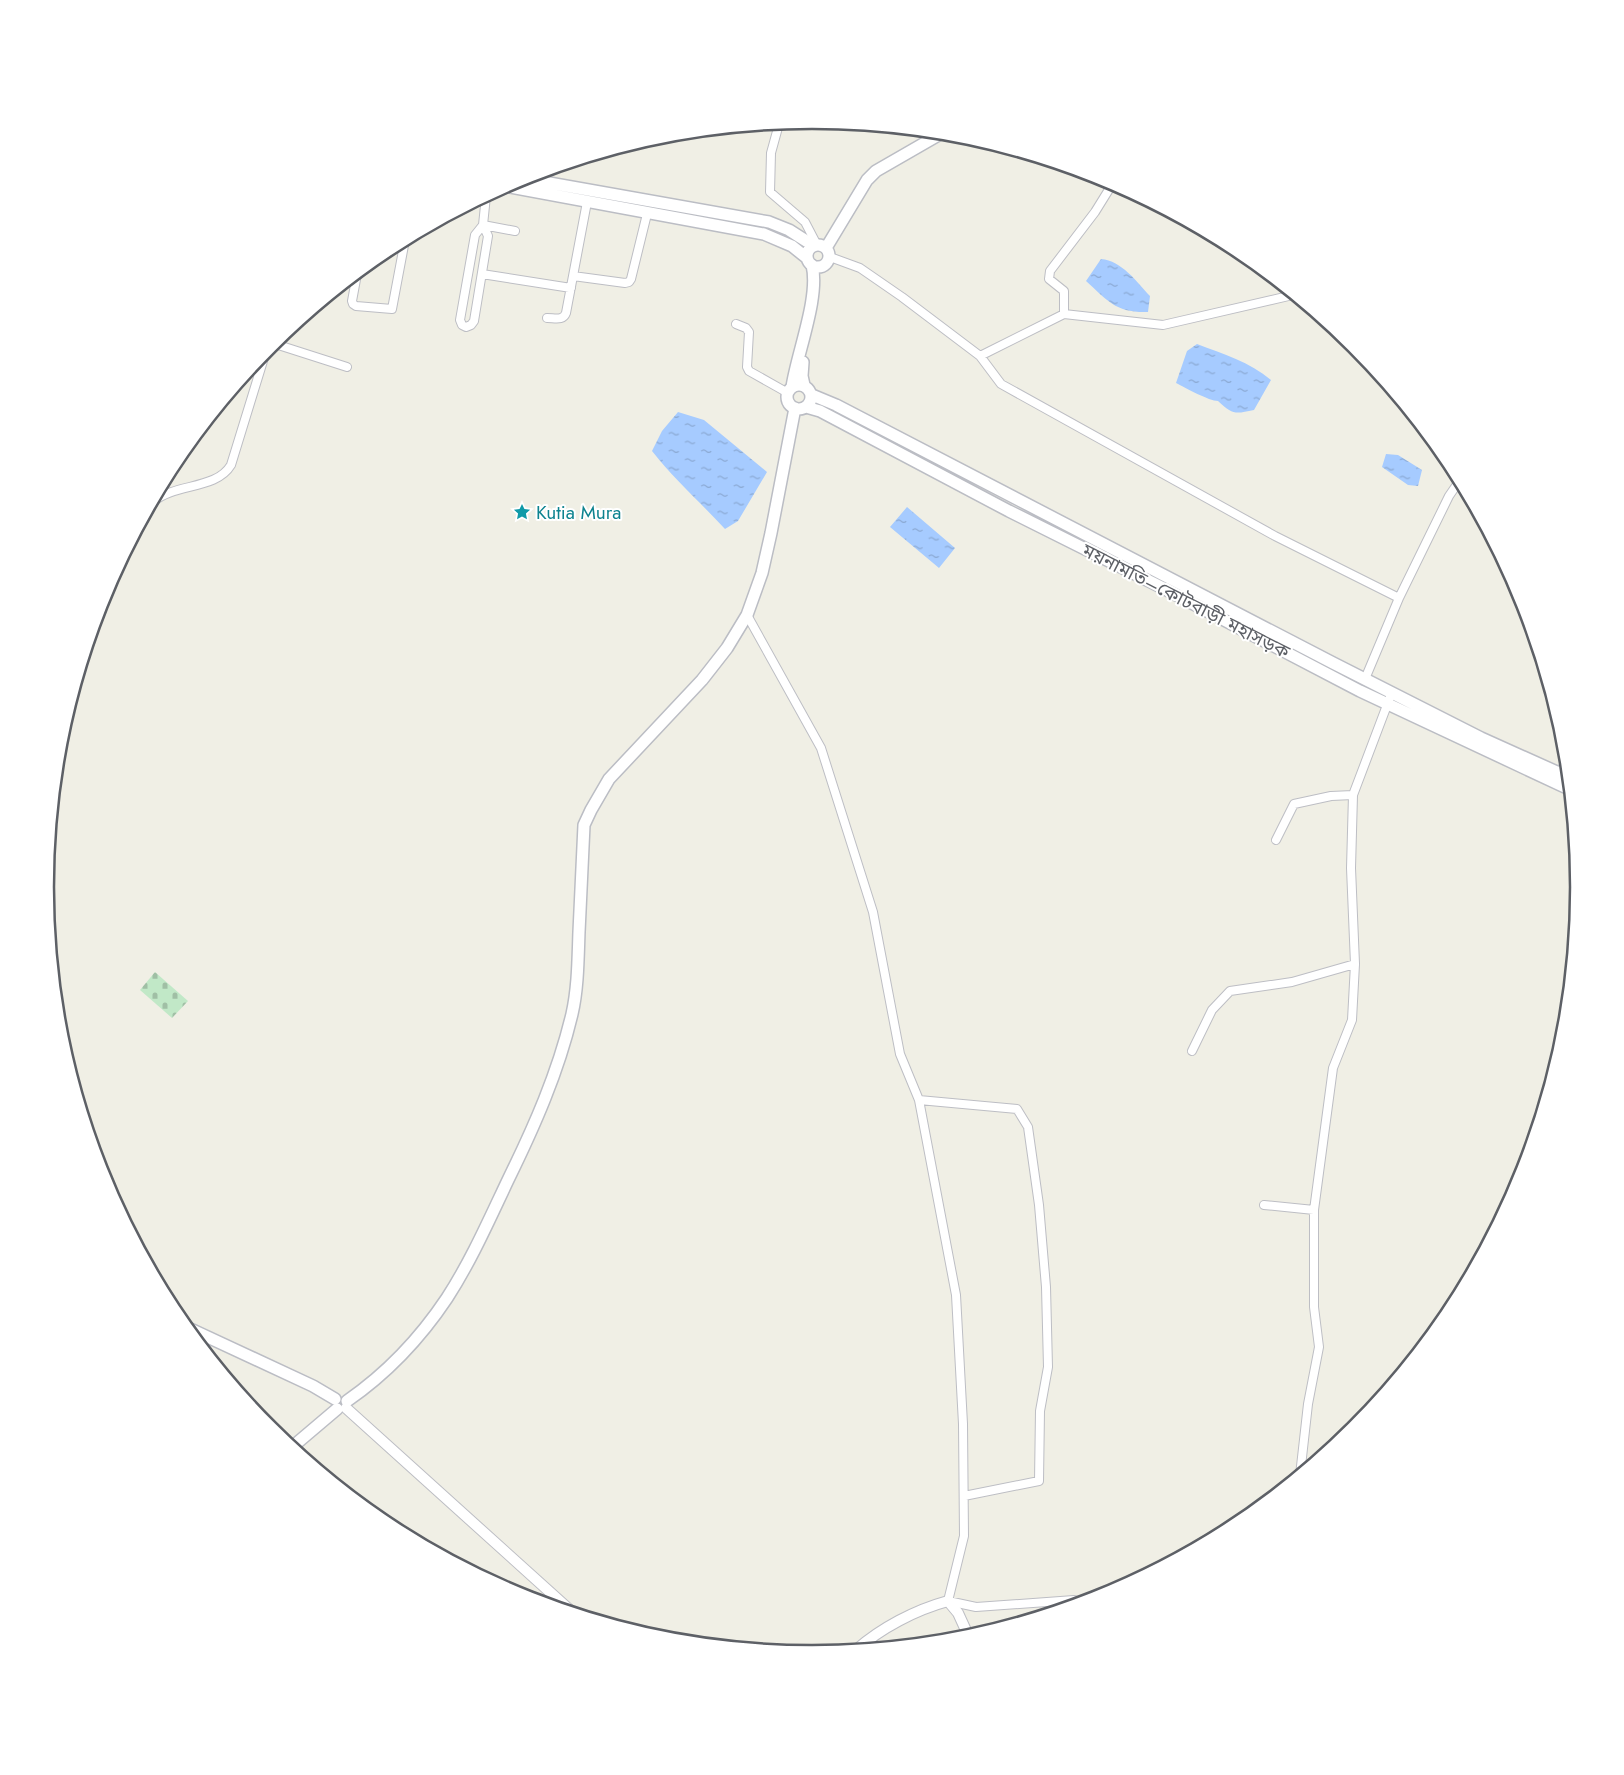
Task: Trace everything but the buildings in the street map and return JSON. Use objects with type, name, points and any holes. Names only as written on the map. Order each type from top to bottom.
[{"type":"main road","points":[[790,390],[800,384],[804,385],[802,368],[819,293],[814,263],[808,251],[821,249],[867,180],[876,172],[931,139]]},
{"type":"main road","points":[[518,189],[647,214],[764,234],[792,246],[814,263],[827,263],[821,249],[789,230],[769,222],[538,181]]},
{"type":"main road","points":[[812,395],[810,402],[801,407],[790,404],[790,390],[812,300],[814,263]]},
{"type":"main road","name":"ময়নামতি–কোটবাড়ী মহাসড়ক","points":[[804,385],[812,395],[844,410],[1386,704],[1564,788]]},
{"type":"main road","points":[[296,1443],[341,1404],[367,1387],[422,1332],[459,1278],[539,1117],[561,1053],[572,1013],[578,969],[584,826],[609,779],[702,680],[727,648],[747,615],[762,572],[801,407]]},
{"type":"main road","name":"ময়নামতি–কোটবাড়ী মহাসড়ক","points":[[801,407],[820,411],[1009,511],[1365,679],[1481,738],[1562,774]]},
{"type":"main road","points":[[199,1333],[313,1386],[341,1404]]},
{"type":"street","points":[[776,130],[770,153],[769,189],[805,222],[821,249],[860,268],[902,297],[980,356],[1001,384],[1275,536],[1399,598]]},
{"type":"street","points":[[1064,314],[1064,291],[1049,279],[1050,271],[1109,190]]},
{"type":"street","points":[[547,318],[561,319],[565,317],[587,202]]},
{"type":"street","points":[[483,226],[475,235],[460,320],[462,325],[466,327],[474,321],[488,236],[483,226],[485,203]]},
{"type":"street","points":[[573,276],[629,282],[647,214]]},
{"type":"street","points":[[483,226],[515,231]]},
{"type":"street","points":[[355,282],[353,304],[364,307],[392,309],[403,249]]},
{"type":"street","points":[[482,274],[571,288]]},
{"type":"street","points":[[980,356],[1064,314],[1163,325],[1287,296]]},
{"type":"street","points":[[736,324],[746,328],[749,332],[747,367],[749,370],[790,390]]},
{"type":"street","points":[[281,346],[347,368]]},
{"type":"street","points":[[163,496],[218,478],[226,473],[232,465],[261,367]]},
{"type":"street","points":[[1365,679],[1399,598],[1455,487]]},
{"type":"street","points":[[747,615],[821,748],[873,912],[900,1054],[919,1100],[956,1295],[963,1424],[964,1536],[948,1601]]},
{"type":"street","points":[[1301,1467],[1308,1404],[1319,1347],[1314,1307],[1314,1210],[1333,1068],[1352,1020],[1355,964],[1351,868],[1353,795],[1392,692]]},
{"type":"street","points":[[1276,840],[1294,804],[1331,796],[1353,795]]},
{"type":"street","points":[[1192,1051],[1212,1010],[1230,991],[1292,982],[1355,964]]},
{"type":"street","points":[[919,1100],[1017,1109],[1028,1127],[1039,1205],[1046,1287],[1048,1367],[1040,1411],[1039,1481],[964,1496]]},
{"type":"street","points":[[1264,1205],[1314,1210]]},
{"type":"street","points":[[341,1404],[563,1604]]},
{"type":"street","points":[[865,1644],[888,1627],[912,1614],[948,1601],[976,1607],[1071,1600]]},
{"type":"street","points":[[948,1601],[958,1613],[966,1630]]},
{"type":"green space","points":[[155,972],[188,1001],[172,1018],[140,990]]},
{"type":"water","points":[[1101,259],[1122,268],[1150,296],[1148,312],[1137,312],[1120,308],[1107,300],[1086,281]]},
{"type":"water","points":[[1197,344],[1245,363],[1271,380],[1254,410],[1238,413],[1231,411],[1218,401],[1203,397],[1176,383],[1187,351]]},
{"type":"water","points":[[678,412],[704,420],[767,472],[738,521],[725,529],[678,481],[652,451],[662,431]]},
{"type":"water","points":[[1386,454],[1398,455],[1422,470],[1418,486],[1408,485],[1382,467]]},
{"type":"water","points":[[907,507],[955,548],[939,568],[890,527]]},
{"type":"place","name":"Kutia Mura","points":[[522,512]]}]
